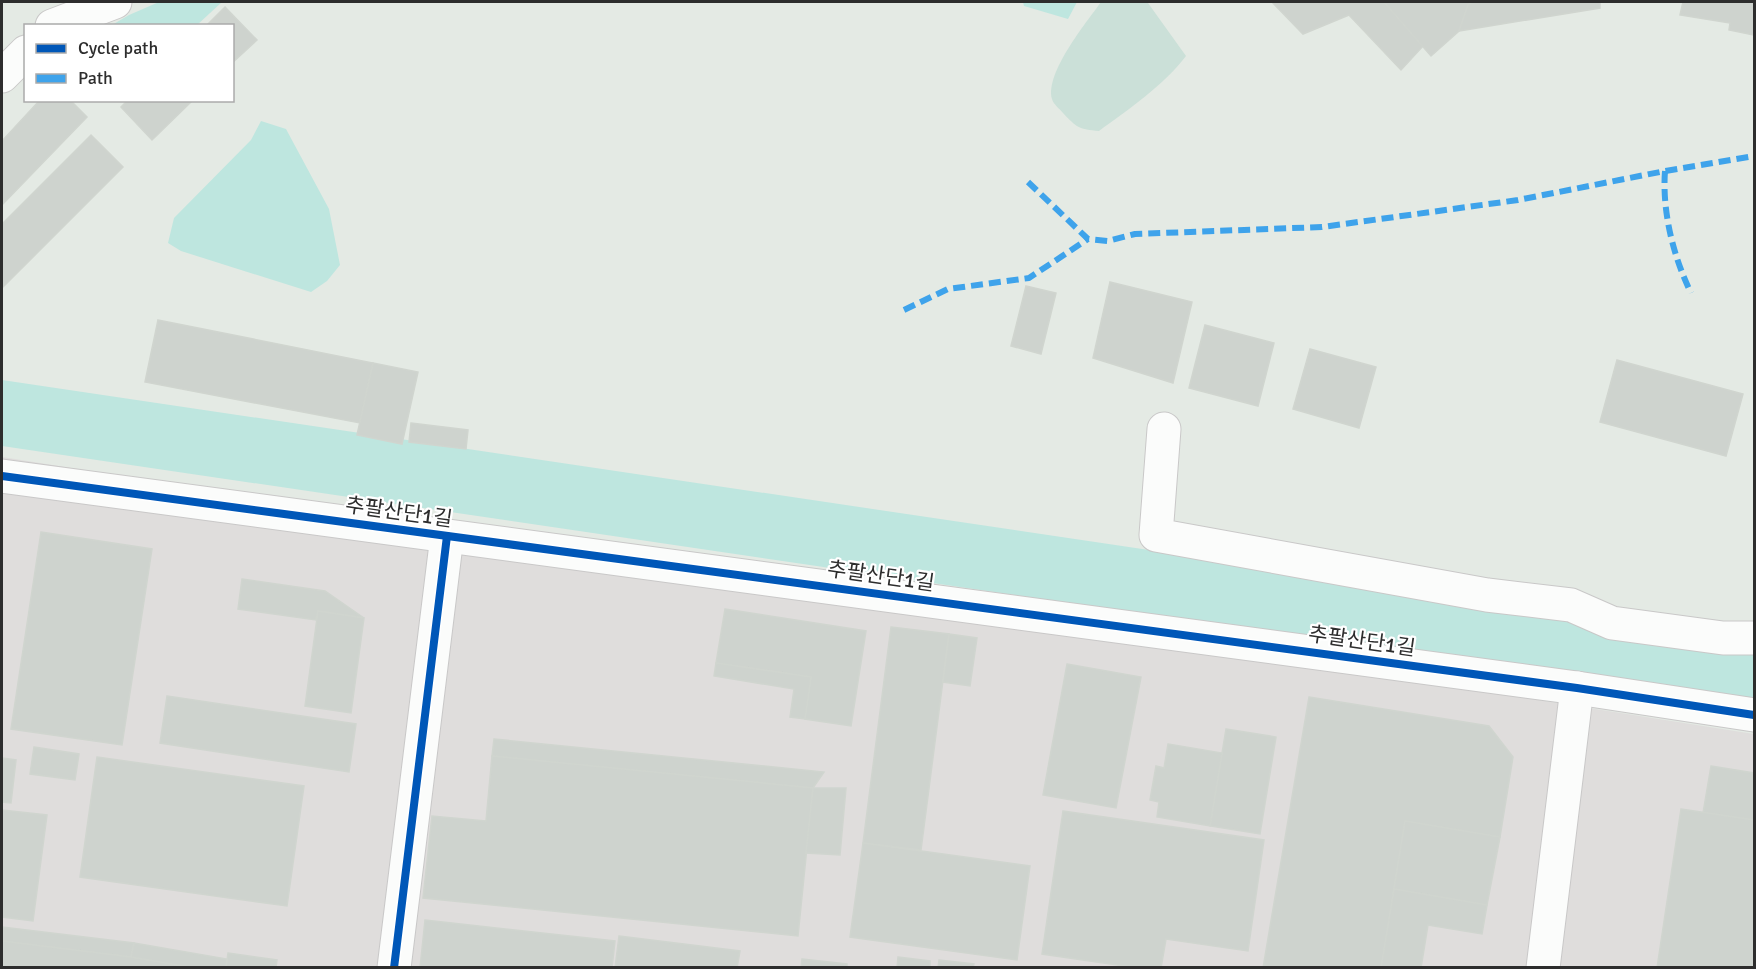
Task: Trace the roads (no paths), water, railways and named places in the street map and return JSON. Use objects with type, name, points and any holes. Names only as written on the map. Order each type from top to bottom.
[{"type":"street","points":[[57,24],[115,2]]},
{"type":"street","points":[[2,76],[24,54]]},
{"type":"street","points":[[1164,429],[1156,535],[1487,595],[1571,605],[1612,623],[1723,638],[1755,638]]},
{"type":"street","name":"추팔산단1길","points":[[2,476],[1578,688],[1755,715]]},
{"type":"street","points":[[394,968],[447,536]]},
{"type":"street","points":[[1543,968],[1578,688]]}]
